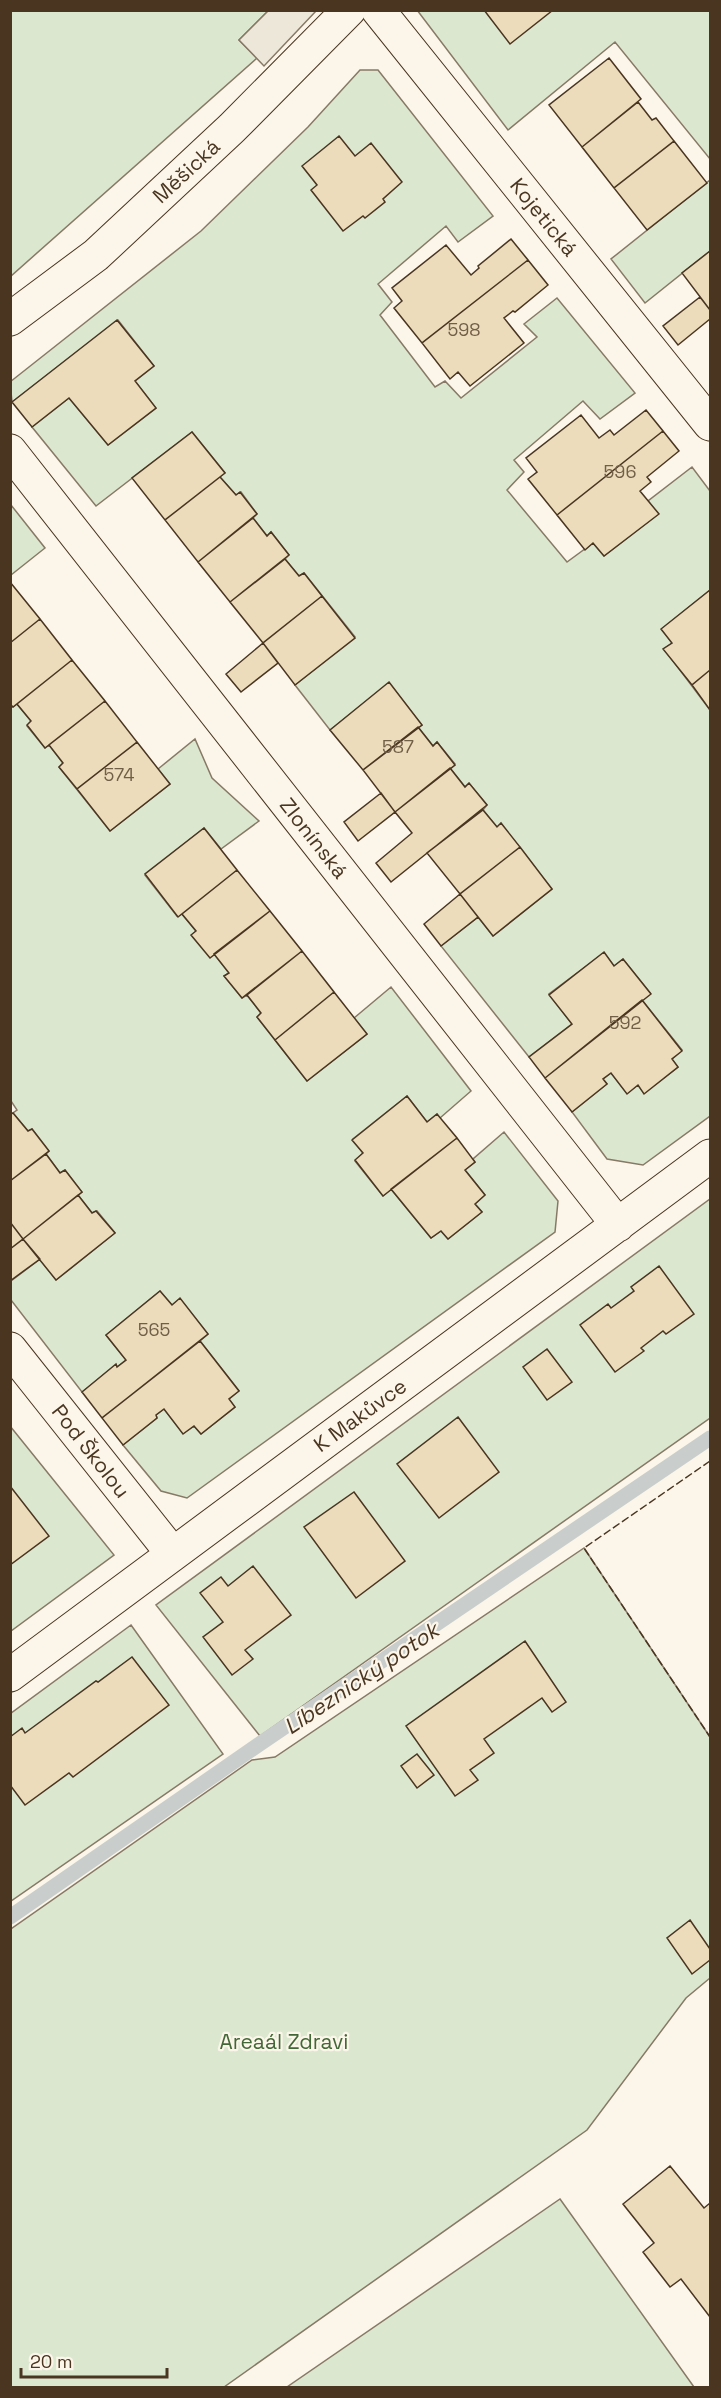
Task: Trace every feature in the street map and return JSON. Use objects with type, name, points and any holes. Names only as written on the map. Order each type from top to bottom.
[{"type":"street","name":"Měšická","points":[[10,319],[96,255],[232,128],[349,10]]},
{"type":"street","name":"Kojetická","points":[[378,10],[711,423]]},
{"type":"street","name":"Zlonínská","points":[[10,451],[618,1226]]},
{"type":"street","name":"K Makůvce","points":[[10,1675],[711,1156]]},
{"type":"street","name":"Pod Školou","points":[[10,1349],[172,1553]]},
{"type":"green space","points":[[417,10],[710,11],[710,159],[615,42],[508,130]]},
{"type":"green space","points":[[11,11],[268,11],[239,40],[257,58],[11,276]]},
{"type":"green space","points":[[360,70],[378,70],[493,216],[458,242],[446,226],[378,284],[392,302],[380,315],[435,387],[445,381],[461,398],[537,337],[524,324],[557,298],[635,393],[600,419],[583,401],[514,460],[524,472],[507,490],[567,562],[593,543],[604,556],[658,514],[648,501],[692,467],[710,491],[710,590],[662,629],[672,643],[664,649],[710,710],[710,1116],[643,1165],[607,1159],[572,1112],[607,1084],[603,1079],[611,1073],[627,1093],[638,1085],[644,1093],[678,1067],[672,1059],[682,1050],[642,1000],[650,993],[623,959],[614,966],[604,953],[549,994],[572,1024],[529,1057],[441,946],[478,917],[493,936],[552,889],[501,824],[497,827],[483,810],[487,805],[469,783],[465,787],[450,768],[455,764],[437,742],[433,746],[418,727],[422,725],[389,683],[330,730],[295,685],[355,637],[304,573],[299,576],[285,559],[289,555],[271,532],[267,536],[253,518],[257,514],[241,492],[236,495],[220,477],[225,473],[192,432],[96,506],[32,427],[69,398],[108,445],[156,408],[135,381],[154,366],[118,320],[12,402],[10,382],[201,231],[308,127]]},
{"type":"green space","points":[[710,180],[710,251],[645,303],[611,259]]},
{"type":"green space","points":[[11,505],[45,548],[11,575]]},
{"type":"green space","points":[[10,704],[13,707],[17,704],[31,721],[27,726],[45,748],[49,745],[63,763],[59,767],[110,831],[170,784],[158,769],[195,739],[212,778],[259,821],[221,849],[204,828],[145,875],[177,916],[182,914],[196,931],[192,935],[214,954],[229,973],[224,976],[242,998],[247,995],[261,1013],[257,1017],[307,1081],[367,1034],[354,1018],[391,987],[471,1091],[440,1118],[437,1114],[427,1122],[407,1096],[353,1139],[363,1153],[355,1161],[383,1196],[391,1189],[431,1238],[441,1231],[448,1239],[482,1212],[475,1204],[485,1195],[465,1170],[475,1162],[473,1159],[504,1132],[558,1201],[555,1232],[187,1498],[161,1491],[123,1445],[157,1418],[156,1415],[164,1409],[183,1433],[194,1426],[201,1434],[235,1407],[229,1399],[239,1391],[200,1341],[208,1334],[180,1299],[172,1305],[160,1291],[106,1335],[126,1360],[117,1367],[116,1365],[82,1392],[11,1300],[11,1281],[40,1259],[56,1280],[115,1233],[97,1211],[92,1213],[78,1195],[82,1192],[65,1170],[60,1173],[46,1154],[49,1151],[32,1129],[28,1131],[13,1113],[17,1110],[11,1101]]},
{"type":"green space","points":[[710,1199],[710,1418],[260,1736],[156,1605]]},
{"type":"green space","points":[[10,1426],[114,1555],[11,1631],[10,1631]]},
{"type":"green space","name":"Areaál Zdravi","points":[[584,1548],[710,1737],[710,1978],[686,1998],[587,2130],[224,2387],[11,2387],[11,1929],[252,1760],[275,1757]]},
{"type":"green space","points":[[131,1625],[223,1754],[11,1901],[10,1714]]},
{"type":"green space","points":[[560,2199],[694,2387],[287,2387]]},
{"type":"shaded area","points":[[268,11],[316,11],[264,66],[239,40]]},
{"type":"building","points":[[484,10],[553,10],[510,44]]},
{"type":"building","points":[[609,58],[641,99],[582,147],[549,105]]},
{"type":"building","points":[[638,102],[652,120],[656,118],[674,141],[614,188],[582,147]]},
{"type":"building","points":[[339,136],[355,156],[371,143],[402,182],[383,199],[385,202],[365,218],[363,216],[343,231],[311,190],[317,185],[302,166]]},
{"type":"building","points":[[674,141],[707,183],[647,230],[614,188]]},
{"type":"building","points":[[511,239],[528,260],[422,343],[394,308],[402,301],[392,288],[446,245],[471,275],[479,268],[478,266]]},
{"type":"building","points":[[710,251],[710,310],[682,273]]},
{"type":"building","points":[[528,260],[548,285],[515,312],[513,311],[504,318],[524,343],[470,386],[458,372],[450,379],[422,343]]},
{"type":"building","points":[[700,297],[710,310],[710,319],[678,345],[663,326]]},
{"type":"building","points":[[117,320],[154,366],[135,381],[156,408],[108,445],[69,398],[32,427],[12,402]]},
{"type":"building","points":[[646,410],[663,431],[557,515],[528,479],[537,472],[526,458],[581,415],[599,438],[610,430],[614,435]]},
{"type":"building","points":[[663,431],[679,451],[647,477],[651,482],[640,491],[659,514],[604,556],[593,543],[585,550],[557,515]]},
{"type":"building","points":[[192,432],[225,473],[165,520],[132,478]]},
{"type":"building","points":[[220,477],[236,495],[240,492],[257,514],[198,562],[165,520]]},
{"type":"building","points":[[253,518],[267,536],[271,532],[289,555],[230,602],[198,562]]},
{"type":"building","points":[[285,559],[299,576],[304,573],[322,596],[263,643],[230,602]]},
{"type":"building","points":[[10,582],[40,619],[10,643]]},
{"type":"building","points":[[710,590],[710,670],[692,685],[663,649],[672,643],[661,629]]},
{"type":"building","points":[[322,596],[355,638],[295,685],[263,643]]},
{"type":"building","points":[[40,619],[72,660],[13,707],[10,704],[10,643]]},
{"type":"building","points":[[263,643],[278,663],[241,692],[226,674]]},
{"type":"building","points":[[72,660],[105,701],[45,748],[27,725],[31,721],[17,704]]},
{"type":"building","points":[[710,670],[710,710],[692,685]]},
{"type":"building","points":[[389,682],[422,725],[363,770],[330,730]]},
{"type":"building","points":[[105,701],[137,742],[77,789],[59,767],[63,763],[49,745]]},
{"type":"building","points":[[418,727],[433,746],[437,742],[455,765],[395,812],[363,770]]},
{"type":"building","points":[[137,742],[170,784],[110,831],[77,789]]},
{"type":"building","points":[[450,768],[465,787],[469,783],[487,805],[391,882],[376,863],[412,833],[395,812]]},
{"type":"building","points":[[381,793],[395,812],[358,841],[344,822]]},
{"type":"building","points":[[483,810],[497,827],[501,823],[520,847],[460,894],[427,853]]},
{"type":"building","points":[[204,828],[237,870],[178,917],[145,874]]},
{"type":"building","points":[[520,847],[552,889],[493,936],[460,894]]},
{"type":"building","points":[[237,870],[270,911],[210,958],[191,935],[196,931],[182,914]]},
{"type":"building","points":[[460,894],[478,917],[441,946],[424,924]]},
{"type":"building","points":[[270,911],[302,951],[242,998],[224,976],[229,973],[214,954]]},
{"type":"building","points":[[302,951],[334,992],[275,1040],[257,1017],[261,1013],[247,995]]},
{"type":"building","points":[[604,952],[614,966],[623,959],[651,994],[545,1078],[529,1057],[572,1024],[549,995]]},
{"type":"building","points":[[334,992],[367,1034],[307,1081],[275,1040]]},
{"type":"building","points":[[642,1000],[682,1051],[672,1059],[678,1067],[644,1094],[638,1085],[627,1094],[611,1073],[603,1079],[607,1084],[572,1112],[545,1078]]},
{"type":"building","points":[[407,1096],[427,1122],[437,1114],[457,1138],[383,1196],[355,1160],[363,1153],[352,1140]]},
{"type":"building","points":[[13,1113],[28,1131],[32,1129],[49,1151],[10,1181],[10,1115]]},
{"type":"building","points":[[457,1138],[475,1162],[465,1170],[485,1195],[475,1204],[482,1212],[448,1239],[441,1231],[431,1238],[391,1189]]},
{"type":"building","points":[[46,1154],[60,1173],[65,1170],[82,1192],[23,1239],[10,1222],[10,1181]]},
{"type":"building","points":[[78,1195],[92,1213],[96,1211],[115,1233],[56,1280],[23,1239]]},
{"type":"building","points":[[10,1222],[23,1239],[10,1249]]},
{"type":"building","points":[[23,1239],[40,1259],[10,1281],[10,1249]]},
{"type":"building","points":[[659,1266],[694,1314],[666,1334],[663,1331],[641,1348],[644,1351],[615,1372],[580,1325],[608,1304],[611,1308],[634,1291],[631,1287]]},
{"type":"building","points":[[160,1291],[172,1305],[180,1298],[208,1334],[102,1418],[82,1392],[116,1364],[117,1367],[126,1360],[106,1335]]},
{"type":"building","points":[[200,1341],[239,1391],[229,1399],[235,1407],[201,1434],[194,1426],[183,1434],[164,1409],[156,1415],[157,1418],[123,1445],[102,1418]]},
{"type":"building","points":[[547,1349],[572,1382],[547,1400],[523,1367]]},
{"type":"building","points":[[458,1417],[499,1472],[439,1518],[397,1464]]},
{"type":"building","points":[[10,1486],[49,1536],[10,1565]]},
{"type":"building","points":[[354,1492],[405,1561],[356,1598],[304,1527]]},
{"type":"building","points":[[253,1566],[291,1615],[245,1650],[253,1659],[232,1675],[203,1637],[223,1622],[200,1593],[221,1577],[228,1586]]},
{"type":"building","points":[[525,1641],[566,1702],[552,1712],[542,1698],[484,1739],[494,1753],[470,1770],[478,1780],[455,1796],[406,1726]]},
{"type":"building","points":[[132,1657],[169,1705],[73,1777],[69,1773],[25,1805],[10,1785],[10,1737],[22,1728],[25,1733]]},
{"type":"building","points":[[417,1754],[434,1775],[417,1788],[401,1766]]},
{"type":"building","points":[[690,1920],[710,1949],[710,1960],[692,1974],[667,1938]]},
{"type":"building","points":[[670,2166],[704,2208],[710,2203],[710,2317],[681,2279],[670,2287],[643,2252],[654,2243],[623,2204]]},
{"type":"waterway","name":"Líbeznický potok","points":[[10,1917],[261,1743],[710,1438]]},
{"type":"fence","points":[[710,1461],[584,1548],[710,1737]]}]
